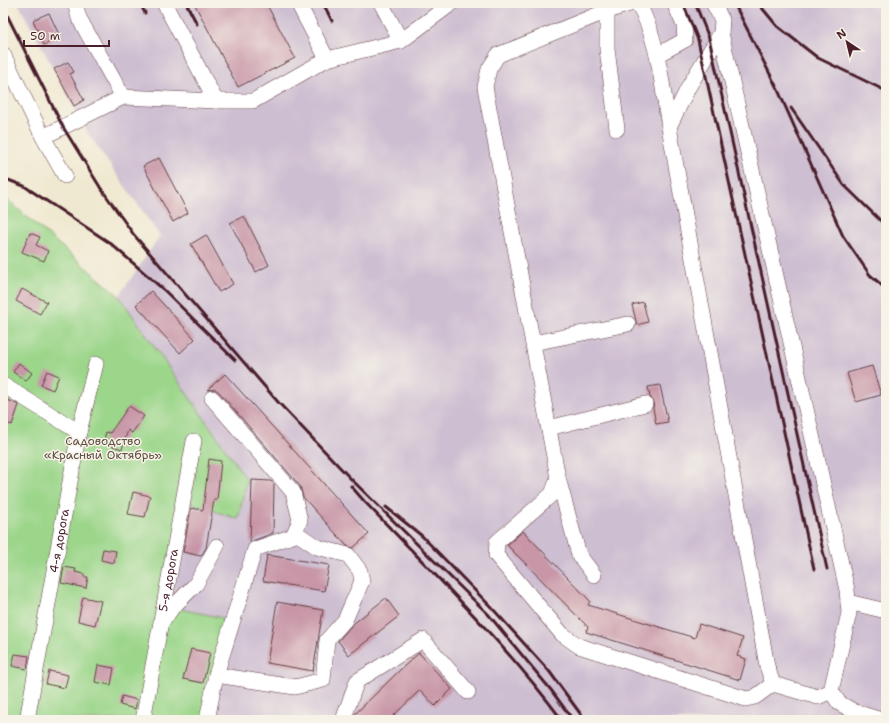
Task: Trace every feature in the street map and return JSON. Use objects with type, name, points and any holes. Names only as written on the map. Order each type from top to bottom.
[{"type":"street","points":[[75,3],[79,18],[123,97]]},
{"type":"street","points":[[164,3],[216,101]]},
{"type":"street","points":[[298,3],[327,59]]},
{"type":"street","points":[[381,3],[402,41]]},
{"type":"street","points":[[43,137],[123,97],[253,101],[327,59],[402,41],[452,3]]},
{"type":"street","points":[[594,575],[579,556],[558,478],[485,87],[489,69],[498,55],[607,11],[633,3]]},
{"type":"street","points":[[638,3],[646,16],[657,55],[767,666],[773,684]]},
{"type":"street","points":[[657,55],[685,40],[684,25],[674,3]]},
{"type":"street","points":[[713,3],[722,20],[721,33],[847,590],[849,613],[831,691],[839,704],[855,712],[881,720]]},
{"type":"street","points":[[607,11],[607,49],[617,129]]},
{"type":"street","points":[[669,127],[689,86],[721,33]]},
{"type":"street","points":[[4,61],[65,176]]},
{"type":"street","points":[[533,343],[628,324]]},
{"type":"street","name":"4-я дорога","points":[[27,720],[79,432],[96,364]]},
{"type":"street","points":[[3,385],[79,432]]},
{"type":"street","points":[[207,720],[216,675],[255,549],[293,536],[300,520],[293,492],[212,398]]},
{"type":"street","points":[[549,428],[645,404]]},
{"type":"street","name":"5-я дорога","points":[[143,720],[194,441]]},
{"type":"street","points":[[558,478],[552,494],[497,542],[496,555],[562,634],[579,646],[746,699],[755,697],[773,684]]},
{"type":"street","points":[[216,675],[295,687],[323,680],[327,640],[345,620],[362,581],[360,571],[348,555],[317,547],[295,532]]},
{"type":"street","points":[[161,623],[172,608],[196,584],[217,546]]},
{"type":"street","points":[[848,602],[886,611]]},
{"type":"street","points":[[343,720],[357,681],[423,640],[468,692]]},
{"type":"street","points":[[773,684],[818,697],[831,691]]},
{"type":"shaded area","points":[[18,3],[886,3],[886,720],[203,720],[223,618],[166,606],[186,502],[246,480],[119,296],[160,236],[89,135]]},
{"type":"green space","name":"Садоводство «Красный Октябрь»","points":[[3,196],[119,296],[247,480],[238,519],[187,502],[166,606],[223,618],[210,695],[203,720],[3,720]]},
{"type":"building","points":[[194,3],[266,3],[295,58],[238,87]]},
{"type":"building","points":[[49,13],[60,37],[44,45],[33,20]]},
{"type":"building","points":[[68,62],[74,72],[70,74],[84,100],[74,106],[54,69]]},
{"type":"building","points":[[159,158],[188,213],[173,222],[143,166]]},
{"type":"building","points":[[244,216],[269,265],[256,272],[230,223]]},
{"type":"building","points":[[30,233],[40,237],[36,245],[48,251],[44,261],[22,252]]},
{"type":"building","points":[[206,235],[233,284],[219,292],[191,244]]},
{"type":"building","points":[[22,289],[47,302],[40,314],[16,301]]},
{"type":"building","points":[[151,291],[195,339],[180,353],[136,305]]},
{"type":"building","points":[[643,302],[648,322],[637,325],[632,305]]},
{"type":"building","points":[[19,363],[32,373],[26,381],[13,372]]},
{"type":"building","points":[[872,366],[881,395],[856,402],[847,373]]},
{"type":"building","points":[[47,371],[59,376],[53,390],[41,385]]},
{"type":"building","points":[[225,374],[369,534],[353,548],[347,546],[303,497],[300,486],[219,392],[215,389],[207,390]]},
{"type":"building","points":[[660,385],[668,422],[656,424],[653,408],[654,402],[650,397],[648,387]]},
{"type":"building","points":[[3,398],[19,405],[12,425],[3,422]]},
{"type":"building","points":[[129,406],[144,416],[132,433],[128,430],[122,449],[103,443],[106,432],[110,433]]},
{"type":"building","points":[[209,459],[221,461],[217,500],[214,500],[206,548],[201,556],[183,552],[191,508],[203,510]]},
{"type":"building","points":[[252,480],[271,481],[274,484],[273,533],[250,542]]},
{"type":"building","points":[[133,492],[150,496],[145,517],[128,514]]},
{"type":"building","points":[[523,531],[590,601],[588,605],[695,638],[699,624],[743,638],[737,656],[746,659],[740,680],[586,632],[588,627],[507,545]]},
{"type":"building","points":[[103,549],[116,551],[114,563],[101,560]]},
{"type":"building","points":[[267,555],[329,565],[324,591],[263,581]]},
{"type":"building","points":[[64,567],[76,569],[75,572],[84,574],[84,577],[88,577],[86,588],[61,583]]},
{"type":"building","points":[[83,597],[101,601],[95,625],[78,621]]},
{"type":"building","points":[[386,598],[399,616],[349,655],[338,641],[353,624]]},
{"type":"building","points":[[277,602],[323,610],[313,671],[267,663]]},
{"type":"building","points":[[191,649],[210,653],[203,683],[183,679]]},
{"type":"building","points":[[419,653],[452,689],[435,706],[420,690],[389,720],[353,720],[354,715]]},
{"type":"building","points":[[15,654],[29,656],[27,669],[12,666]]},
{"type":"building","points":[[98,665],[114,668],[111,685],[95,682]]},
{"type":"building","points":[[49,671],[68,675],[65,688],[46,684]]},
{"type":"building","points":[[122,696],[137,700],[135,709],[120,705]]},
{"type":"railway","points":[[140,3],[145,13]]},
{"type":"railway","points":[[186,3],[197,24]]},
{"type":"railway","points":[[323,3],[332,21]]},
{"type":"railway","points":[[683,3],[698,40],[814,569]]},
{"type":"railway","points":[[695,3],[709,38],[827,569]]},
{"type":"railway","points":[[734,3],[778,90],[843,236],[870,275],[886,289]]},
{"type":"railway","points":[[758,3],[777,26],[818,58],[886,91]]},
{"type":"railway","points":[[3,7],[63,127],[100,187],[134,235],[278,402],[350,478],[488,614],[551,690],[573,720]]},
{"type":"railway","points":[[791,108],[844,185],[886,226]]},
{"type":"railway","points":[[3,178],[24,186],[110,243],[164,290],[235,360]]},
{"type":"railway","points":[[351,486],[516,662],[562,720]]},
{"type":"railway","points":[[386,507],[422,536],[492,608],[549,671],[585,720]]}]
